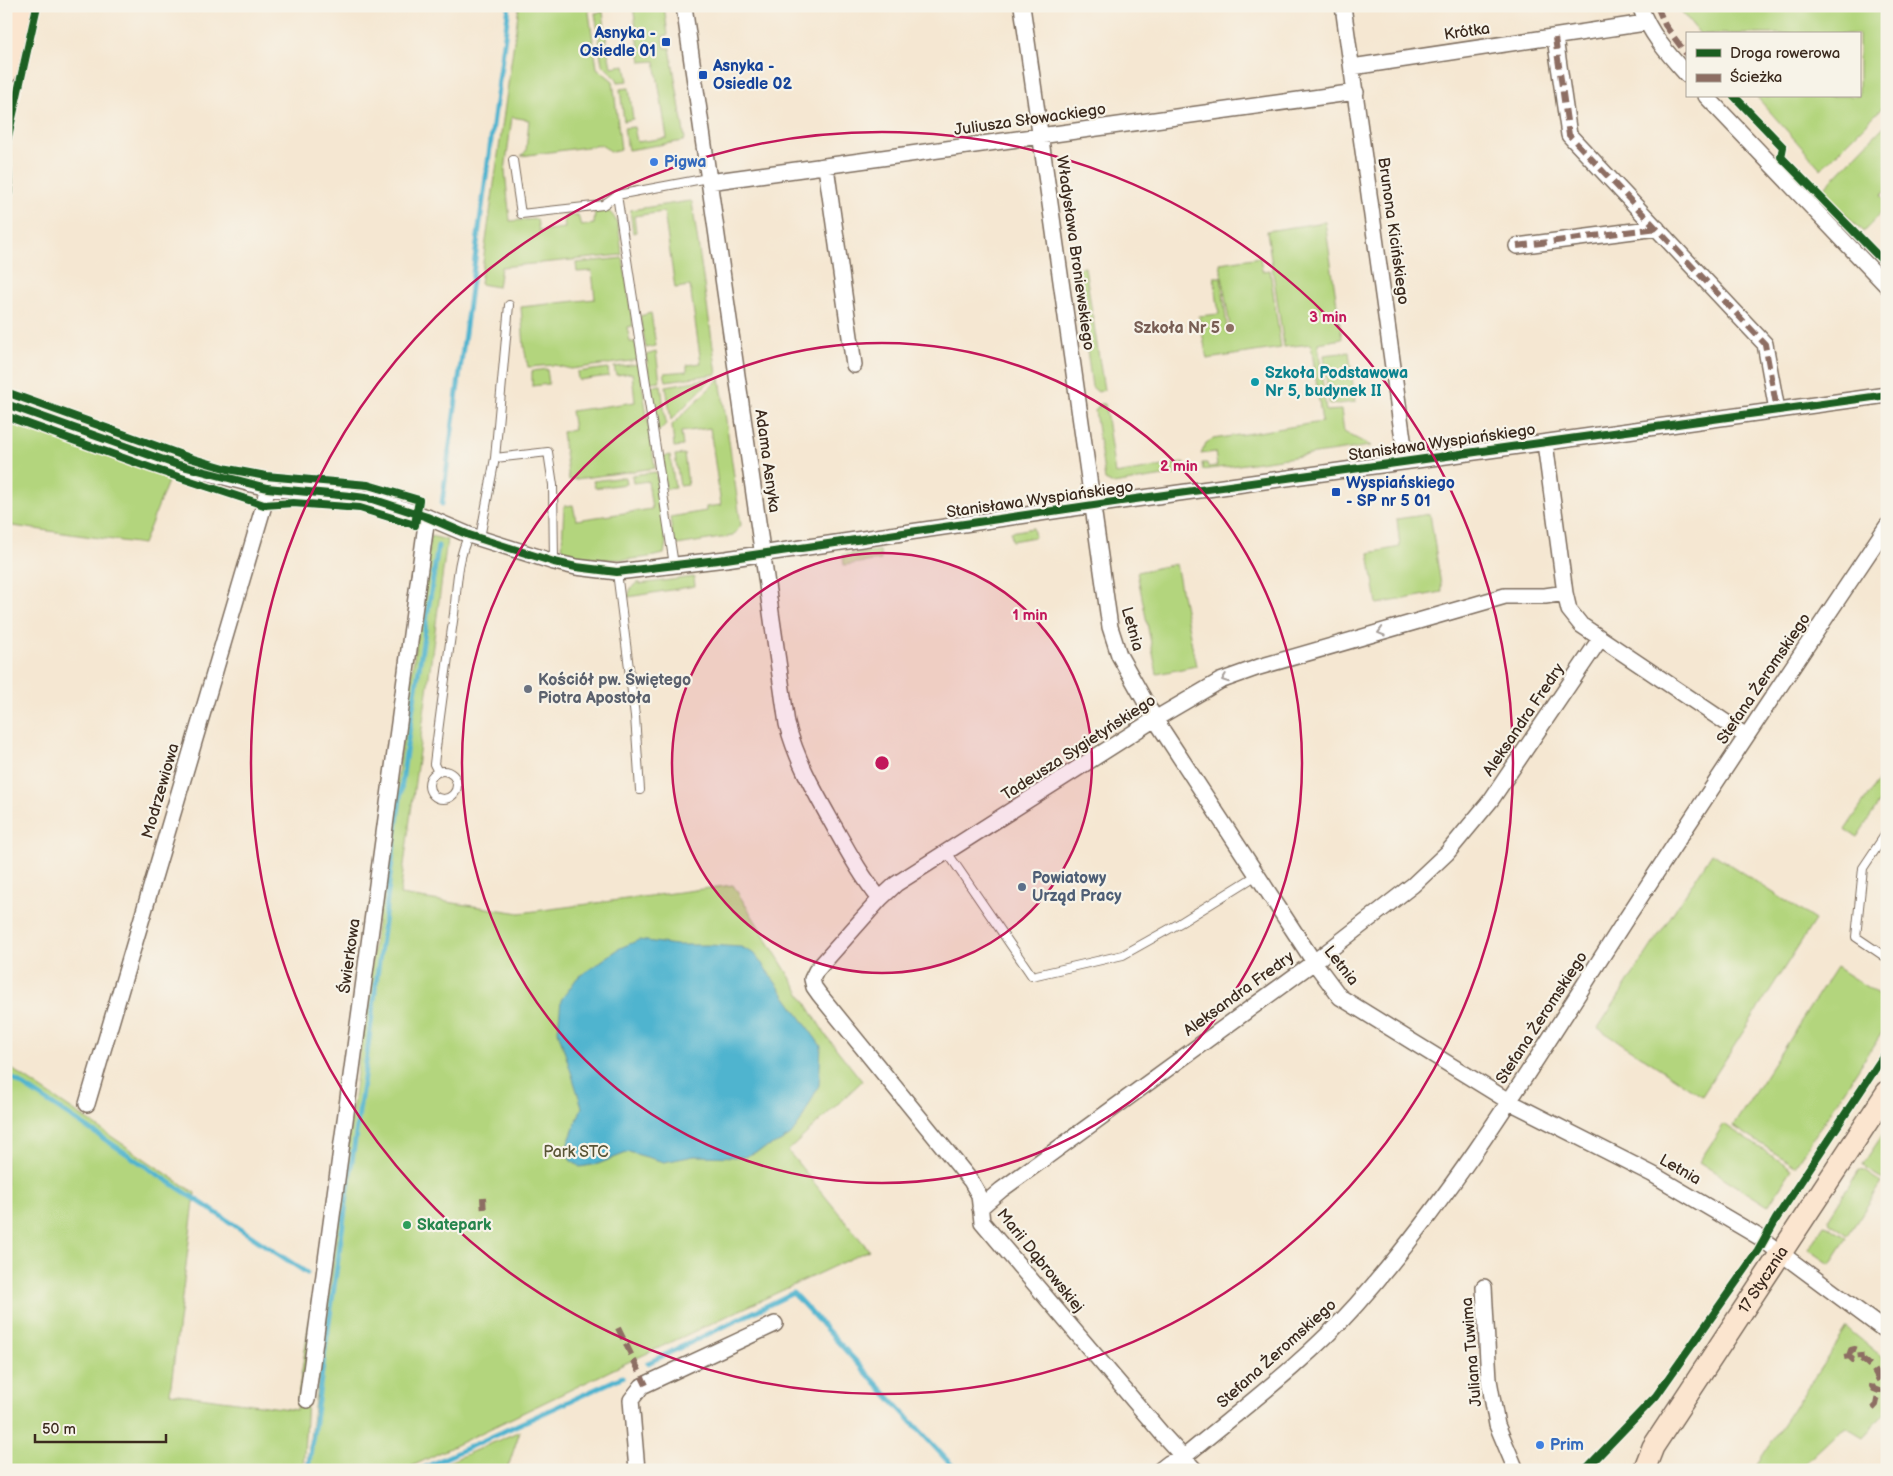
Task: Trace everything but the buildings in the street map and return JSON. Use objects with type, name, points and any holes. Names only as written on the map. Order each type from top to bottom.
[{"type":"street","points":[[6,74],[21,6]]},
{"type":"street","name":"Adama Asnyka","points":[[684,6],[787,724],[805,775],[864,880],[880,899]]},
{"type":"street","name":"Władysława Broniewskiego","points":[[1022,6],[1092,506]]},
{"type":"street","name":"Brunona Kicińskiego","points":[[1343,6],[1406,461]]},
{"type":"street","points":[[1640,6],[1645,23],[1668,55],[1686,74]]},
{"type":"street","name":"Krótka","points":[[1352,67],[1645,23]]},
{"type":"street","points":[[1555,38],[1569,135],[1766,344],[1777,410]]},
{"type":"street","name":"Juliusza Słowackiego","points":[[709,180],[826,167],[1356,92]]},
{"type":"street","points":[[1708,98],[1887,286]]},
{"type":"street","points":[[826,167],[854,365]]},
{"type":"street","points":[[1517,246],[1656,228]]},
{"type":"street","name":"Stanisława Wyspiańskiego","points":[[6,404],[175,464],[267,488],[372,499],[554,562],[617,572],[762,554],[1406,461],[1887,395]]},
{"type":"street","points":[[1544,443],[1569,610],[1580,625],[1746,736]]},
{"type":"street","name":"Modrzewiowa","points":[[87,1104],[261,514],[267,488]]},
{"type":"street","name":"Letnia","points":[[1092,506],[1110,627],[1120,655],[1155,719],[1314,962],[1340,997],[1510,1102],[1652,1174],[1782,1253],[1887,1332]]},
{"type":"street","name":"Świerkowa","points":[[307,1400],[427,517]]},
{"type":"street","name":"Stefana Żeromskiego","points":[[1160,1470],[1169,1463],[1184,1457],[1323,1340],[1356,1306],[1449,1190],[1510,1102],[1746,736],[1887,526]]},
{"type":"street","name":"Tadeusza Sygietyńskiego","points":[[819,994],[814,987],[812,979],[816,971],[880,899],[896,884],[1155,719],[1220,681],[1259,667],[1505,596],[1545,596],[1565,593]]},
{"type":"street","name":"Aleksandra Fredry","points":[[980,1208],[1001,1190],[1314,962],[1413,885],[1464,834],[1490,800],[1600,639]]},
{"type":"street","name":"Marii Dąbrowskiej","points":[[819,994],[972,1180],[979,1195],[982,1222],[1195,1470]]},
{"type":"street","name":"17 Stycznia","points":[[1644,1470],[1653,1447],[1887,1092]]},
{"type":"street","name":"Juliana Tuwima","points":[[1484,1286],[1489,1380],[1497,1425],[1516,1470]]},
{"type":"street","points":[[637,1470],[631,1400],[642,1386],[775,1324]]},
{"type":"lane","points":[[513,160],[521,214],[603,205],[617,195],[709,180]]},
{"type":"lane","points":[[617,195],[674,565]]},
{"type":"lane","points":[[438,772],[434,764],[464,545],[475,536],[495,458],[509,305]]},
{"type":"lane","points":[[495,458],[548,452],[554,485],[554,562]]},
{"type":"lane","points":[[617,572],[634,716],[640,790]]},
{"type":"lane","points":[[1887,832],[1863,868],[1856,937],[1884,957],[1887,947]]},
{"type":"lane","points":[[947,852],[1032,976],[1123,955],[1180,923],[1257,875]]},
{"type":"green space","points":[[519,6],[588,6],[597,68],[613,81],[621,150],[612,152],[601,145],[521,156],[526,151],[529,120],[512,117],[505,171],[510,221],[537,219],[539,231],[565,228],[564,219],[566,215],[578,215],[581,226],[594,224],[595,212],[603,210],[609,212],[614,217],[617,224],[622,255],[501,267],[498,287],[480,284]]},
{"type":"green space","points":[[633,6],[664,6],[668,35],[663,36],[665,48],[670,48],[685,139],[683,141],[628,150],[624,128],[634,127],[637,142],[667,138],[655,61],[641,62]]},
{"type":"green space","points":[[1677,6],[1784,6],[1786,9],[1788,6],[1874,6],[1887,21],[1887,103],[1821,169],[1758,98],[1860,98],[1860,32],[1698,32]]},
{"type":"green space","points":[[603,12],[607,44],[600,45],[595,13]]},
{"type":"green space","points":[[608,51],[611,67],[625,65],[628,81],[618,82],[602,64],[600,52]]},
{"type":"green space","points":[[629,88],[633,119],[624,121],[620,89]]},
{"type":"green space","points":[[1887,123],[1887,194],[1884,192],[1881,195],[1887,201],[1887,207],[1863,232],[1822,190]]},
{"type":"green space","points":[[692,202],[717,374],[666,381],[664,373],[687,371],[687,365],[701,363],[690,286],[675,288],[664,212],[634,216],[636,232],[633,233],[630,210]]},
{"type":"green space","points":[[1325,222],[1342,339],[1318,343],[1326,411],[1341,410],[1344,432],[1371,446],[1203,470],[1202,463],[1207,463],[1208,467],[1217,466],[1215,452],[1201,454],[1206,443],[1213,439],[1322,422],[1311,344],[1284,347],[1267,231]]},
{"type":"green space","points":[[1260,257],[1262,271],[1270,270],[1281,348],[1207,359],[1199,316],[1219,314],[1214,277],[1221,277],[1228,335],[1231,334],[1220,263]]},
{"type":"green space","points":[[623,258],[633,326],[627,327],[630,342],[635,342],[638,360],[571,369],[554,365],[528,367],[524,347],[521,307],[595,299],[592,271],[577,272],[576,263]]},
{"type":"green space","points":[[1085,267],[1104,390],[1098,392],[1092,387],[1076,268]]},
{"type":"green space","points":[[651,313],[656,346],[646,348],[640,316]]},
{"type":"green space","points":[[656,352],[660,381],[650,382],[646,355]]},
{"type":"green space","points":[[1349,352],[1355,402],[1329,405],[1324,355]]},
{"type":"green space","points":[[639,364],[655,468],[569,480],[562,432],[574,430],[571,411],[635,402],[632,373],[616,375],[614,367]]},
{"type":"green space","points":[[608,368],[609,376],[578,380],[577,372]]},
{"type":"green space","points":[[547,369],[549,384],[532,386],[532,371]]},
{"type":"green space","points":[[713,378],[671,420],[666,386]]},
{"type":"green space","points":[[720,378],[741,525],[733,536],[677,545],[673,540],[670,517],[706,511],[706,507],[721,505],[710,428],[681,432],[683,446],[674,447],[672,425]]},
{"type":"green space","points":[[661,385],[666,424],[658,432],[651,386]]},
{"type":"green space","points":[[6,404],[175,464],[143,544],[6,525]]},
{"type":"green space","points":[[1100,404],[1105,404],[1115,474],[1182,463],[1185,464],[1189,472],[1113,484],[1105,480],[1095,411]]},
{"type":"green space","points":[[684,454],[688,485],[680,486],[675,455]]},
{"type":"green space","points":[[670,455],[675,488],[666,489],[661,457]]},
{"type":"green space","points":[[656,472],[666,541],[664,554],[614,560],[565,553],[562,545],[564,506],[573,505],[576,520],[652,509],[648,481],[633,483],[632,475]]},
{"type":"green space","points":[[625,477],[626,484],[595,488],[593,481]]},
{"type":"green space","points":[[1430,514],[1442,592],[1377,604],[1369,553],[1400,547],[1397,519]]},
{"type":"green space","points":[[1033,528],[1035,537],[1012,541],[1011,532]]},
{"type":"green space","name":"Park STC","points":[[431,536],[447,540],[400,895],[520,913],[733,885],[827,1037],[862,1081],[788,1151],[869,1250],[622,1365],[404,1470],[306,1470],[370,973]]},
{"type":"green space","points":[[880,551],[881,560],[844,565],[843,555]]},
{"type":"green space","points":[[1176,564],[1196,666],[1157,674],[1137,572]]},
{"type":"green space","points":[[694,577],[695,586],[628,597],[631,588],[638,582],[639,584]]},
{"type":"green space","points":[[1887,767],[1887,791],[1857,837],[1845,830]]},
{"type":"green space","points":[[1712,853],[1815,920],[1702,1096],[1598,1028]]},
{"type":"green space","points":[[1836,967],[1887,1000],[1887,1025],[1795,1166],[1733,1126]]},
{"type":"green space","points":[[6,1065],[195,1193],[170,1393],[296,1410],[313,1296],[303,1470],[6,1470]]},
{"type":"green space","points":[[1724,1124],[1792,1169],[1768,1206],[1699,1162]]},
{"type":"green space","points":[[1887,1128],[1887,1176],[1884,1180],[1866,1169],[1863,1164]]},
{"type":"green space","points":[[1859,1170],[1864,1171],[1882,1183],[1848,1235],[1830,1223],[1828,1219]]},
{"type":"green space","points":[[1824,1225],[1847,1238],[1830,1264],[1808,1249]]},
{"type":"green space","points":[[1847,1328],[1887,1361],[1887,1411],[1863,1437],[1846,1427],[1837,1433],[1798,1470],[1753,1470]]},
{"type":"green space","points":[[520,1431],[507,1470],[430,1470]]},
{"type":"water","points":[[639,940],[675,945],[741,947],[755,954],[821,1046],[819,1085],[801,1121],[791,1135],[780,1142],[744,1157],[694,1156],[664,1162],[629,1152],[598,1164],[580,1167],[570,1160],[567,1146],[582,1107],[558,1031],[561,1000],[577,978],[620,948]]},
{"type":"waterway","points":[[442,504],[509,6]]},
{"type":"waterway","points":[[308,1470],[365,1070],[406,752],[438,546]]},
{"type":"waterway","points":[[6,1074],[307,1273]]},
{"type":"waterway","points":[[648,1363],[793,1293],[956,1470]]},
{"type":"waterway","points":[[419,1470],[622,1377]]},
{"type":"marked path","points":[[1657,6],[1665,25],[1686,54]]},
{"type":"marked path","points":[[1881,6],[1887,12]]},
{"type":"marked path","points":[[1555,38],[1569,135],[1765,344],[1777,410]]},
{"type":"marked path","points":[[1517,246],[1657,228]]},
{"type":"marked path","points":[[483,1197],[484,1214]]},
{"type":"marked path","points":[[618,1328],[646,1385]]},
{"type":"marked path","points":[[1849,1356],[1851,1350],[1855,1349],[1860,1351],[1861,1359]]},
{"type":"marked path","points":[[1844,1357],[1849,1356],[1853,1360],[1861,1359],[1871,1367],[1878,1378],[1873,1381],[1872,1386],[1879,1391],[1876,1405],[1870,1411]]},
{"type":"cycle path","points":[[6,203],[9,192],[7,141],[37,6]]},
{"type":"cycle path","points":[[1736,98],[1783,147],[1781,157],[1887,265]]},
{"type":"cycle path","points":[[6,392],[190,458],[228,469],[266,476],[368,485],[419,500],[415,525],[360,508],[293,503],[264,505],[151,468],[6,416]]},
{"type":"cycle path","points":[[6,404],[175,464],[267,488],[372,499],[427,517],[469,535],[554,562],[617,572],[726,559],[1121,501],[1887,395]]},
{"type":"cycle path","points":[[1585,1470],[1656,1396],[1758,1251],[1776,1219],[1887,1051]]},
{"type":"place","name":"Asnyka - Osiedle 01","points":[[666,42]]},
{"type":"place","name":"Asnyka - Osiedle 02","points":[[703,75]]},
{"type":"place","name":"Pigwa","points":[[654,162]]},
{"type":"place","name":"Szkoła Nr 5","points":[[1230,328]]},
{"type":"place","name":"Szkoła Podstawowa Nr 5, budynek II","points":[[1255,382]]},
{"type":"place","name":"Wyspiańskiego - SP nr 5 01","points":[[1336,492]]},
{"type":"place","name":"Kościół pw. Świętego Piotra Apostoła","points":[[528,689]]},
{"type":"place","name":"Powiatowy Urząd Pracy","points":[[1022,887]]},
{"type":"place","name":"Skatepark","points":[[407,1225]]},
{"type":"place","name":"Prim","points":[[1540,1445]]}]
